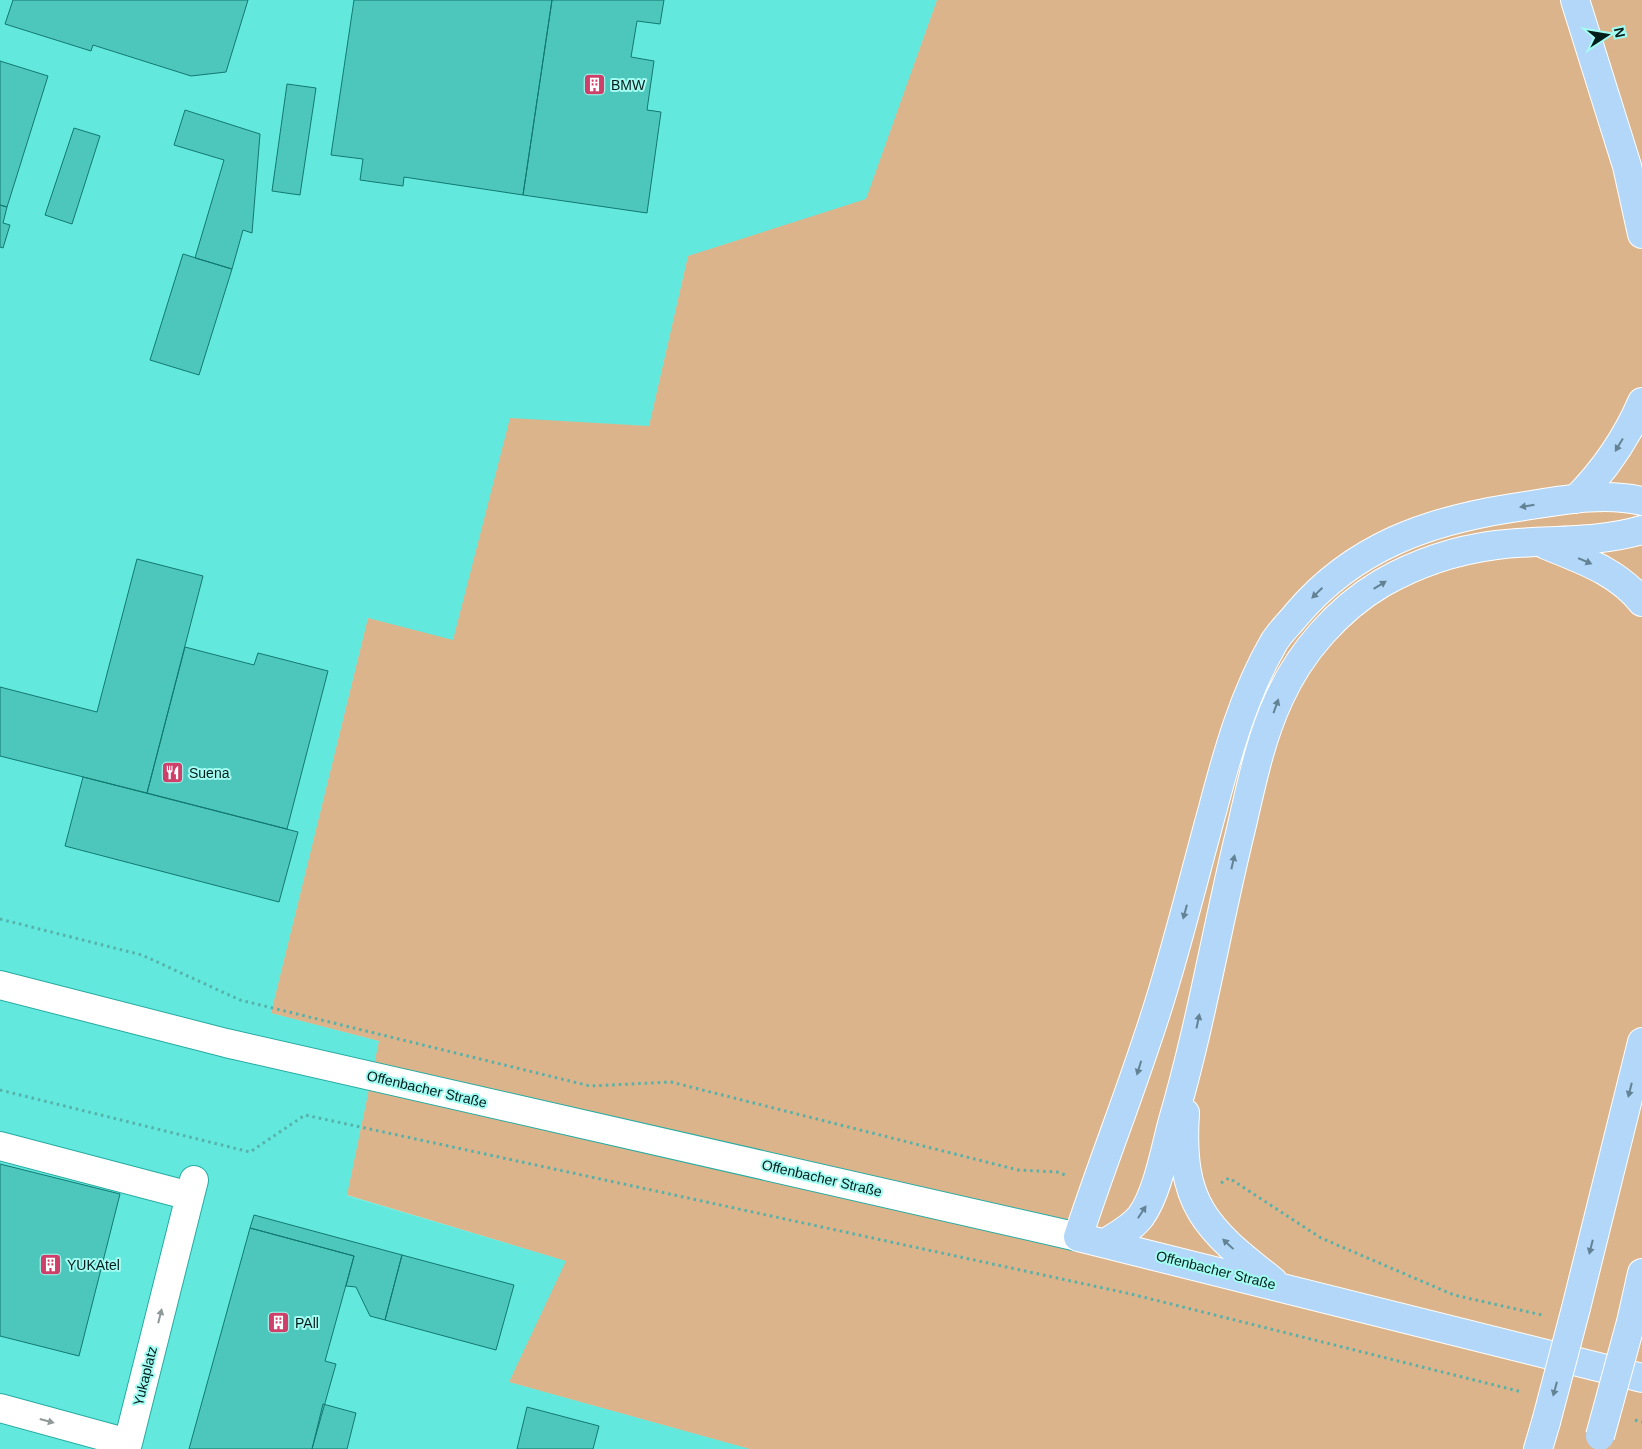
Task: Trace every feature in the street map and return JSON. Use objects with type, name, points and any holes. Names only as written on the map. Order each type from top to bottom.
[{"type":"main road","points":[[1575,0],[1621,148],[1642,234]]},
{"type":"main road","points":[[1576,499],[1599,476],[1614,455],[1642,402]]},
{"type":"main road","points":[[1069,1235],[1095,1185],[1136,1076],[1166,980],[1248,693],[1276,640],[1307,602],[1339,572],[1378,548],[1418,531],[1451,520],[1576,499],[1616,498],[1642,501]]},
{"type":"main road","points":[[1105,1243],[1130,1228],[1141,1216],[1148,1204],[1188,1069],[1256,764],[1279,699],[1296,668],[1320,636],[1346,608],[1383,583],[1433,560],[1466,550],[1499,545],[1607,537],[1642,530]]},
{"type":"main road","points":[[1540,543],[1615,575],[1642,602]]},
{"type":"main road","points":[[1538,1449],[1576,1308],[1642,1042]]},
{"type":"main road","points":[[1188,1069],[1184,1136],[1186,1165],[1195,1200],[1204,1218],[1228,1245],[1280,1286]]},
{"type":"main road","name":"Offenbacher Straße","points":[[1069,1235],[1280,1286],[1642,1378]]},
{"type":"main road","points":[[1598,1442],[1642,1273]]},
{"type":"street","name":"Offenbacher Straße","points":[[0,985],[226,1043],[1069,1235]]},
{"type":"street","name":"Yukaplatz","points":[[0,1146],[192,1188],[128,1443],[0,1408]]},
{"type":"path","points":[[0,919],[142,955],[240,1000],[580,1084],[590,1086],[672,1082],[1018,1170],[1057,1172],[1095,1185]]},
{"type":"path","points":[[0,1090],[250,1152],[305,1115],[1131,1294],[1526,1393]]},
{"type":"path","points":[[1195,1200],[1229,1178],[1330,1242],[1454,1295],[1548,1317]]},
{"type":"path","points":[[1632,1419],[1642,1422]]},
{"type":"shaded area","points":[[0,0],[937,0],[866,200],[688,256],[649,426],[510,419],[453,641],[368,618],[271,1013],[379,1041],[347,1196],[567,1261],[509,1382],[750,1449],[0,1449]]},
{"type":"shaded area","points":[[937,0],[1642,0],[1642,1449],[750,1449],[509,1382],[566,1261],[347,1195],[379,1041],[271,1013],[368,618],[453,640],[510,418],[649,426],[688,256],[866,199]]},
{"type":"building","points":[[13,0],[248,0],[226,72],[191,76],[93,45],[91,51],[5,24]]},
{"type":"building","points":[[354,0],[552,0],[523,195],[404,177],[403,186],[360,180],[363,159],[331,155]]},
{"type":"building","name":"BMW","points":[[552,0],[664,0],[660,24],[637,21],[631,57],[654,61],[647,110],[661,112],[647,213],[523,195]]},
{"type":"building","points":[[0,61],[48,76],[7,207],[0,205]]},
{"type":"building","points":[[287,84],[316,88],[300,195],[272,191]]},
{"type":"building","points":[[185,110],[260,134],[252,233],[243,230],[232,269],[195,258],[224,160],[174,145]]},
{"type":"building","points":[[74,128],[100,136],[72,224],[45,215]]},
{"type":"building","points":[[0,205],[7,207],[3,223],[10,225],[3,248],[0,247]]},
{"type":"building","points":[[183,254],[232,269],[199,375],[150,360]]},
{"type":"building","points":[[137,559],[203,576],[147,793],[0,756],[0,687],[97,712]]},
{"type":"building","points":[[185,647],[254,665],[258,653],[328,671],[287,829],[147,793]]},
{"type":"building","points":[[83,777],[298,832],[279,902],[65,846]]},
{"type":"building","name":"YUKAtel","points":[[0,1164],[120,1194],[79,1356],[0,1336]]},
{"type":"building","points":[[254,1215],[402,1255],[385,1320],[370,1316],[356,1287],[346,1286],[354,1256],[250,1228]]},
{"type":"building","name":"PAll","points":[[250,1228],[354,1256],[325,1361],[336,1364],[312,1449],[189,1449]]},
{"type":"building","points":[[402,1255],[514,1285],[496,1350],[385,1320]]},
{"type":"building","points":[[323,1404],[356,1413],[347,1449],[312,1449]]},
{"type":"building","points":[[527,1407],[599,1426],[593,1449],[517,1449]]},
{"type":"place","name":"BMW","points":[[595,85]]},
{"type":"place","name":"Suena","points":[[173,773]]},
{"type":"place","name":"YUKAtel","points":[[51,1265]]},
{"type":"place","name":"PAll","points":[[279,1323]]}]
